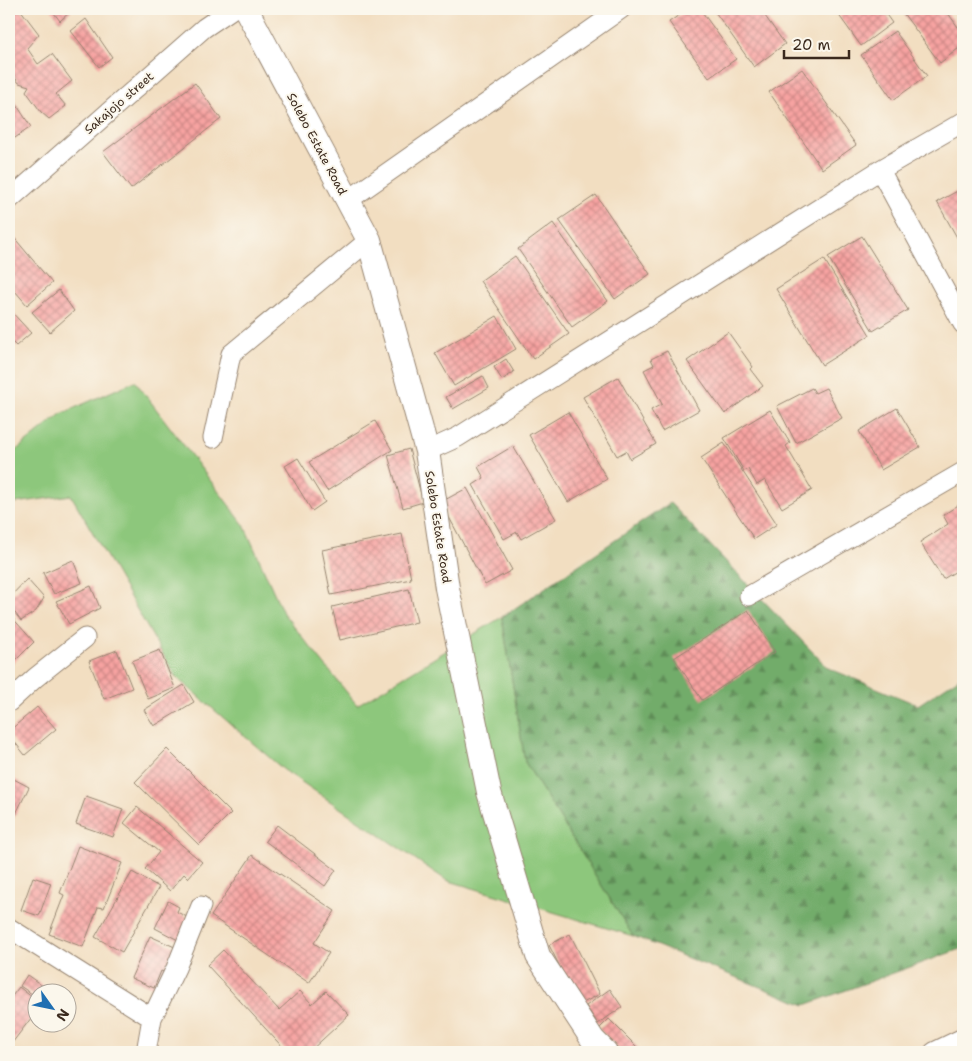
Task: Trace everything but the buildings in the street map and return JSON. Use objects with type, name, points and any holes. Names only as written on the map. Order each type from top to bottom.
[{"type":"street","name":"Sakajojo street","points":[[9,200],[204,28],[232,9]]},
{"type":"street","name":"Solebo Estate Road","points":[[246,9],[368,240],[427,451],[447,588],[490,792],[535,947],[538,956],[593,1040],[605,1052]]},
{"type":"street","points":[[348,201],[621,9]]},
{"type":"street","points":[[427,451],[458,437],[880,170],[963,122]]},
{"type":"street","points":[[880,170],[963,324]]},
{"type":"street","points":[[213,438],[231,354],[368,240]]},
{"type":"street","points":[[749,596],[963,472]]},
{"type":"street","points":[[9,702],[34,678],[85,638]]},
{"type":"street","points":[[146,1052],[152,1018],[176,968],[201,906]]},
{"type":"street","points":[[9,928],[152,1018]]},
{"type":"street","points":[[934,1052],[963,1038]]},
{"type":"green space","points":[[135,381],[244,525],[283,613],[357,705],[502,617],[525,762],[633,936],[446,880],[284,770],[176,677],[71,495],[9,504],[9,456],[61,414]]},
{"type":"green space","points":[[670,503],[828,668],[918,705],[963,675],[963,948],[805,1005],[633,936],[525,762],[502,617]]}]
